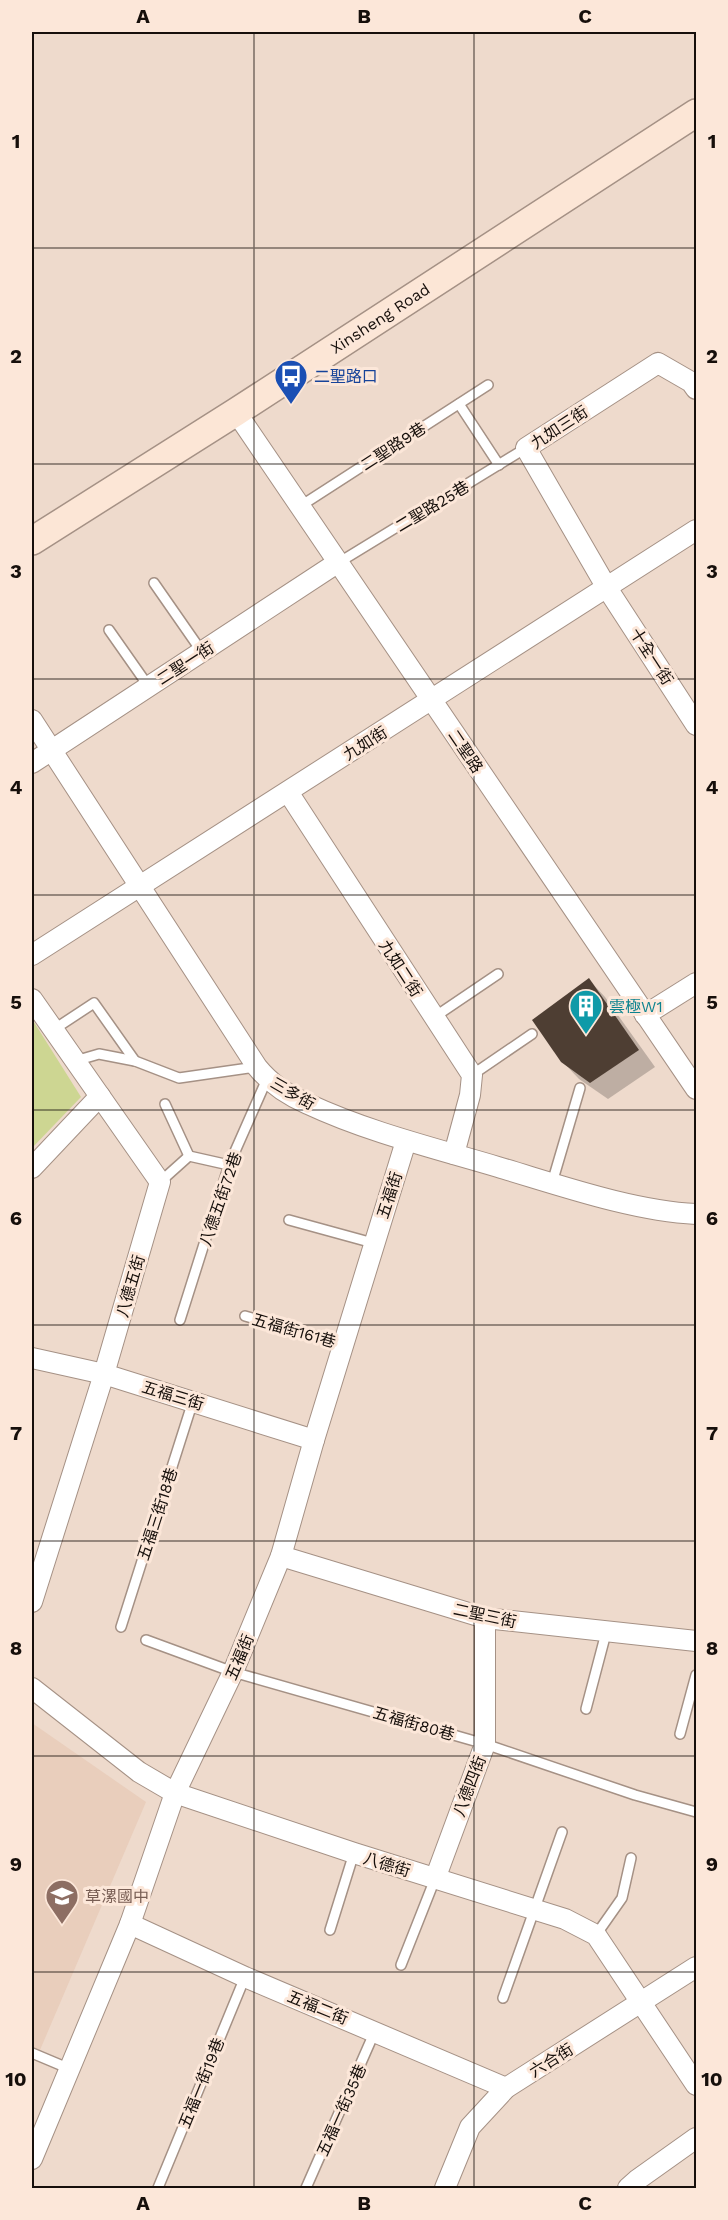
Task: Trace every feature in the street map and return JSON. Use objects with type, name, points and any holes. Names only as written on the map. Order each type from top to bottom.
[{"type":"street","name":"Xinsheng Road","points":[[32,541],[236,412],[696,113]]},
{"type":"street","name":"九如三街","points":[[607,588],[526,448],[658,363],[692,382],[696,389]]},
{"type":"street","name":"二聖路","points":[[236,412],[696,1089]]},
{"type":"street","name":"九如街","points":[[32,955],[696,530]]},
{"type":"street","name":"二聖一街","points":[[32,763],[337,563]]},
{"type":"street","name":"十全一街","points":[[607,588],[696,725]]},
{"type":"street","name":"三多街","points":[[32,720],[262,1073],[306,1104],[406,1141],[552,1183],[665,1212],[696,1214]]},
{"type":"street","name":"九如二街","points":[[288,792],[472,1076]]},
{"type":"street","points":[[645,1015],[696,983]]},
{"type":"street","points":[[32,999],[160,1182]]},
{"type":"street","points":[[454,1154],[470,1095],[472,1076]]},
{"type":"street","points":[[32,1168],[100,1096]]},
{"type":"street","name":"五福街","points":[[32,2159],[130,1924],[175,1793],[233,1672],[281,1556],[373,1243],[406,1141]]},
{"type":"street","name":"八德五街","points":[[32,1602],[104,1374],[160,1182]]},
{"type":"street","name":"五福三街","points":[[32,1358],[104,1374],[314,1440]]},
{"type":"street","name":"二聖三街","points":[[281,1556],[485,1618],[696,1641]]},
{"type":"street","name":"八德四街","points":[[435,1879],[485,1744],[485,1618]]},
{"type":"street","name":"八德街","points":[[32,1688],[138,1772],[175,1793],[354,1854],[565,1919],[596,1935],[696,2085]]},
{"type":"street","name":"五福二街","points":[[130,1924],[245,1977],[506,2088]]},
{"type":"street","name":"六合街","points":[[445,2188],[470,2127],[506,2088],[696,1967]]},
{"type":"street","points":[[628,2188],[696,2138]]},
{"type":"lane","name":"二聖路9巷","points":[[299,507],[488,386]]},
{"type":"lane","points":[[459,404],[499,465]]},
{"type":"lane","name":"二聖路25巷","points":[[337,563],[526,448]]},
{"type":"lane","points":[[154,583],[202,652]]},
{"type":"lane","points":[[109,630],[148,687]]},
{"type":"lane","points":[[433,1018],[498,974]]},
{"type":"lane","points":[[53,1030],[94,1003],[135,1061]]},
{"type":"lane","points":[[472,1076],[532,1034]]},
{"type":"lane","points":[[75,1061],[99,1054],[135,1061],[179,1078],[262,1073]]},
{"type":"lane","name":"八德五街72巷","points":[[180,1320],[229,1165],[262,1073]]},
{"type":"lane","points":[[552,1183],[580,1088]]},
{"type":"lane","points":[[165,1104],[189,1156]]},
{"type":"lane","points":[[189,1156],[229,1165]]},
{"type":"lane","points":[[160,1182],[189,1156]]},
{"type":"lane","points":[[289,1220],[373,1243]]},
{"type":"lane","name":"五福街161巷","points":[[245,1316],[343,1344]]},
{"type":"lane","name":"五福三街18巷","points":[[121,1627],[193,1401]]},
{"type":"lane","points":[[586,1709],[606,1633]]},
{"type":"lane","name":"五福街80巷","points":[[146,1640],[233,1672],[485,1744],[635,1795],[696,1812]]},
{"type":"lane","points":[[680,1734],[696,1676]]},
{"type":"lane","points":[[503,1998],[562,1832]]},
{"type":"lane","points":[[330,1930],[354,1854]]},
{"type":"lane","points":[[596,1935],[622,1898],[631,1858]]},
{"type":"lane","points":[[401,1965],[435,1879]]},
{"type":"lane","name":"五福一街19巷","points":[[158,2188],[245,1977]]},
{"type":"lane","name":"五福一街35巷","points":[[306,2188],[375,2031]]},
{"type":"lane","points":[[32,2053],[70,2069]]},
{"type":"shaded area","name":"草漯國中","points":[[32,1723],[146,1802],[40,2050],[32,2048]]},
{"type":"green space","points":[[32,1019],[81,1097],[32,1148]]},
{"type":"building","name":"雲極W1","points":[[589,978],[639,1050],[590,1083],[561,1062],[532,1020]]},
{"type":"place","name":"二聖路口","points":[[291,405]]},
{"type":"place","name":"雲極W1","points":[[586,1035]]},
{"type":"place","name":"草漯國中","points":[[62,1925]]}]
